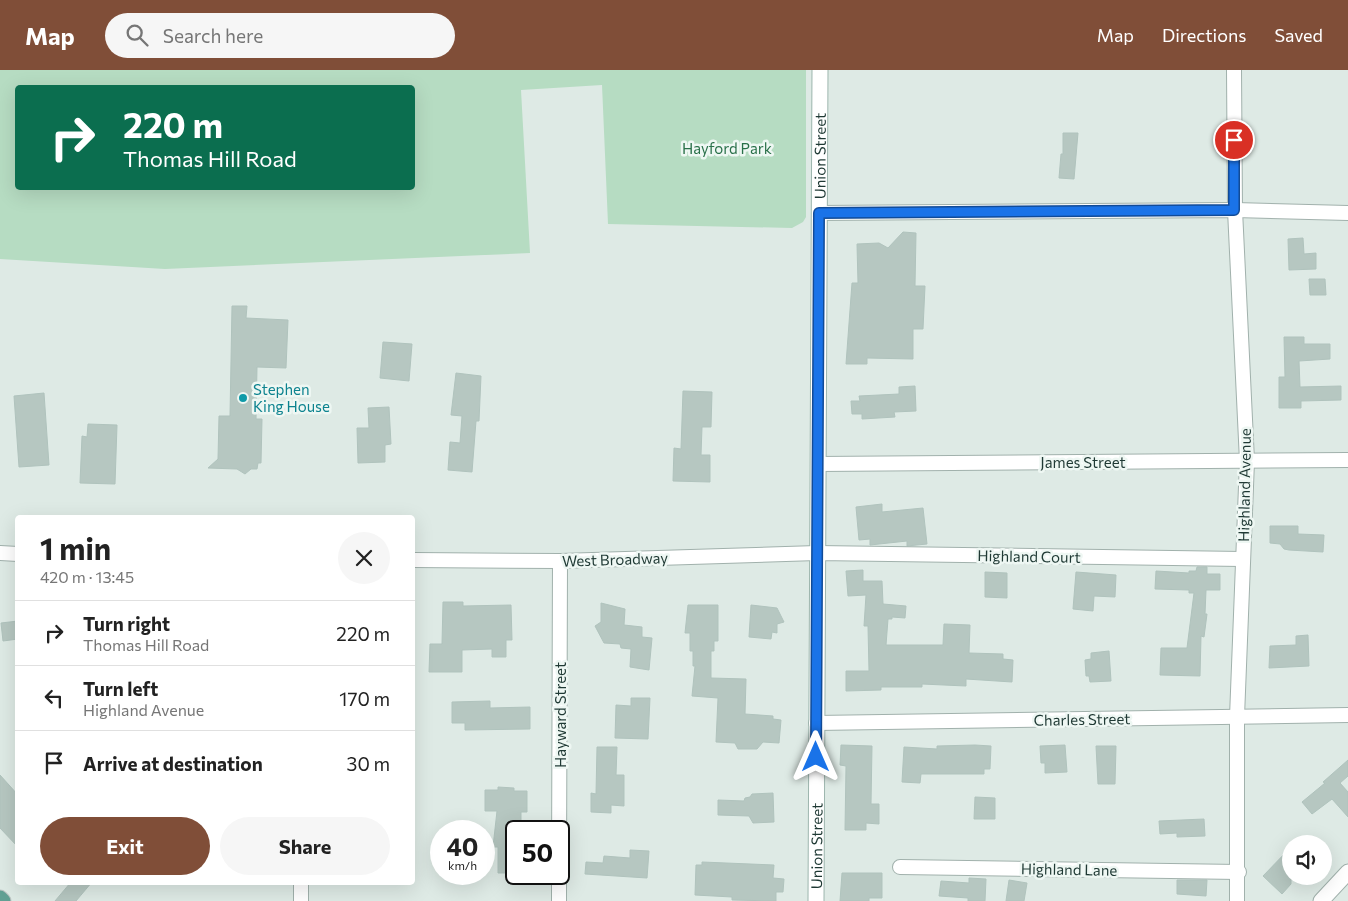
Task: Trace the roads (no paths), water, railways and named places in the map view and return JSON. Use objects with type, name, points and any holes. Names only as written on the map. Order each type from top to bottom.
[{"type":"main road","name":"Union Street","points":[[816,901],[820,70]]},
{"type":"main road","points":[[1320,901],[1348,872]]},
{"type":"main road","points":[[0,898],[3,901]]},
{"type":"street","name":"Highland Avenue","points":[[1234,70],[1234,210],[1247,461],[1237,717],[1239,872],[1237,901]]},
{"type":"street","points":[[819,213],[1234,210],[1348,213]]},
{"type":"street","name":"James Street","points":[[818,464],[1348,460]]},
{"type":"street","points":[[0,553],[15,554]]},
{"type":"street","name":"Highland Court","points":[[817,553],[1242,559]]},
{"type":"street","name":"West Broadway","points":[[415,560],[560,561],[817,553]]},
{"type":"street","name":"Hayward Street","points":[[559,820],[560,561]]},
{"type":"street","name":"Charles Street","points":[[816,722],[1348,715]]},
{"type":"street","name":"Highland Lane","points":[[900,867],[1239,872]]},
{"type":"street","points":[[301,885],[301,901]]},
{"type":"street","points":[[559,885],[559,901]]},
{"type":"place","name":"Stephen King House","points":[[243,398]]},
{"type":"park label","name":"Hayford Park","points":[[727,148]]}]
